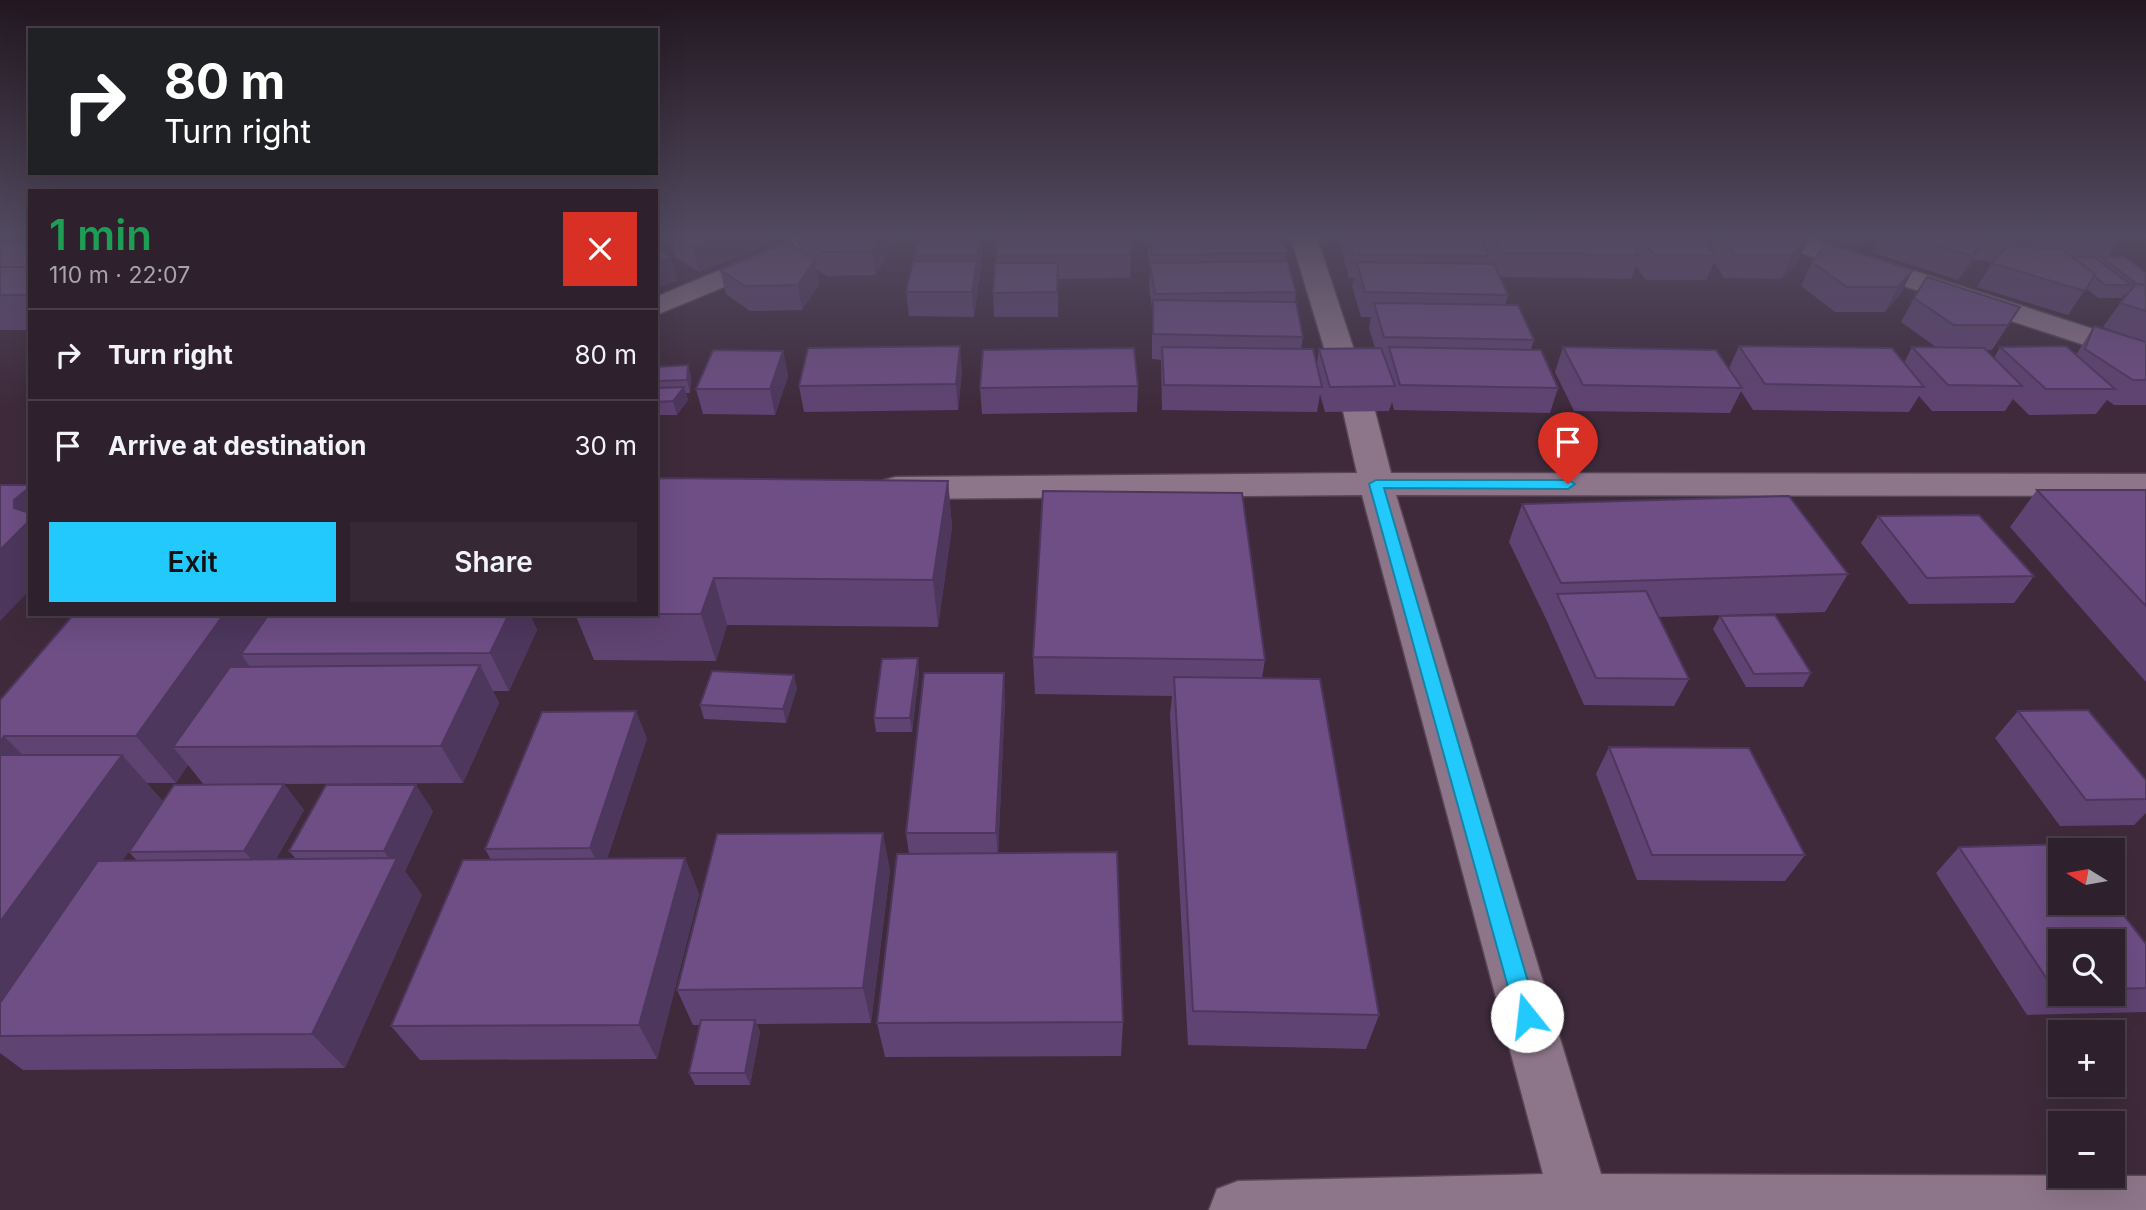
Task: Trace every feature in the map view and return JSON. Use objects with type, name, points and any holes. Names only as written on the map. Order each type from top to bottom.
[{"type":"street","points":[[658,306],[686,294]]},
{"type":"street","points":[[1321,294],[1346,374]]},
{"type":"street","points":[[1957,294],[2146,356]]},
{"type":"street","points":[[1359,411],[1376,484],[1581,1206]]},
{"type":"street","points":[[864,488],[1376,484],[2146,485]]},
{"type":"street","points":[[1238,1210],[1581,1206],[2146,1205]]},
{"type":"building","points":[[1916,294],[1981,294],[2020,307],[2008,325],[1954,325],[1914,298]]},
{"type":"building","points":[[2127,294],[2146,294],[2146,311],[2120,303]]},
{"type":"building","points":[[1153,300],[1296,302],[1303,337],[1153,334]]},
{"type":"building","points":[[1374,303],[1518,305],[1534,340],[1384,337]]},
{"type":"building","points":[[2094,326],[2146,342],[2146,380],[2133,380],[2085,349]]},
{"type":"building","points":[[960,346],[956,384],[799,386],[808,348]]},
{"type":"building","points":[[1739,346],[1892,348],[1924,387],[1765,384]]},
{"type":"building","points":[[2066,346],[2115,389],[2046,389],[2000,347]]},
{"type":"building","points":[[1162,347],[1313,349],[1322,387],[1164,385]]},
{"type":"building","points":[[1389,347],[1541,350],[1558,388],[1400,385]]},
{"type":"building","points":[[1563,347],[1716,350],[1742,388],[1583,385]]},
{"type":"building","points":[[1912,347],[1984,348],[2022,386],[1948,385]]},
{"type":"building","points":[[1134,348],[1138,386],[980,388],[983,350]]},
{"type":"building","points":[[1381,348],[1395,386],[1330,387],[1319,349]]},
{"type":"building","points":[[713,350],[783,351],[770,389],[696,389]]},
{"type":"building","points":[[688,365],[687,380],[658,381],[658,367]]},
{"type":"building","points":[[684,387],[673,401],[658,402],[658,388]]},
{"type":"building","points":[[658,478],[948,481],[933,580],[714,578],[701,614],[658,614]]},
{"type":"building","points":[[0,485],[28,485],[28,489],[14,500],[14,508],[28,512],[28,522],[0,550]]},
{"type":"building","points":[[2037,490],[2146,490],[2146,606]]},
{"type":"building","points":[[1043,491],[1242,493],[1265,660],[1033,657]]},
{"type":"building","points":[[1789,496],[1848,574],[1561,583],[1522,504]]},
{"type":"building","points":[[1979,515],[2034,576],[1927,578],[1878,516]]},
{"type":"building","points":[[1646,591],[1689,679],[1596,678],[1557,594]]},
{"type":"building","points":[[1775,615],[1811,673],[1754,674],[1720,616]]},
{"type":"building","points":[[72,616],[223,616],[136,736],[4,736],[0,742],[0,700]]},
{"type":"building","points":[[268,616],[508,616],[490,653],[241,654]]},
{"type":"building","points":[[918,658],[910,718],[874,718],[882,659]]},
{"type":"building","points":[[480,665],[441,746],[173,747],[230,667]]},
{"type":"building","points":[[712,671],[794,675],[783,709],[700,705]]},
{"type":"building","points":[[924,673],[1004,673],[996,833],[906,833]]},
{"type":"building","points":[[1174,677],[1320,679],[1379,1015],[1193,1011]]},
{"type":"building","points":[[2088,710],[2146,780],[2146,799],[2086,800],[2018,711]]},
{"type":"building","points":[[636,711],[590,848],[485,849],[542,712]]},
{"type":"building","points":[[1609,747],[1749,748],[1805,855],[1652,855]]},
{"type":"building","points":[[0,755],[122,755],[0,922]]},
{"type":"building","points":[[284,784],[244,851],[129,852],[174,785]]},
{"type":"building","points":[[326,785],[416,785],[384,851],[289,851]]},
{"type":"building","points":[[883,833],[863,988],[677,990],[717,834]]},
{"type":"building","points":[[2048,845],[2048,915],[2124,915],[2146,944],[2146,988],[2125,989],[2125,929],[2048,929],[2048,980],[1959,847]]},
{"type":"building","points":[[1117,852],[1123,1022],[877,1023],[897,854]]},
{"type":"building","points":[[397,858],[312,1034],[0,1036],[0,1003],[98,861]]},
{"type":"building","points":[[685,858],[639,1025],[391,1026],[463,860]]},
{"type":"building","points":[[701,1020],[755,1020],[745,1073],[689,1073]]},
{"type":"route","points":[[1527,1016],[1376,484],[1568,484]]}]
